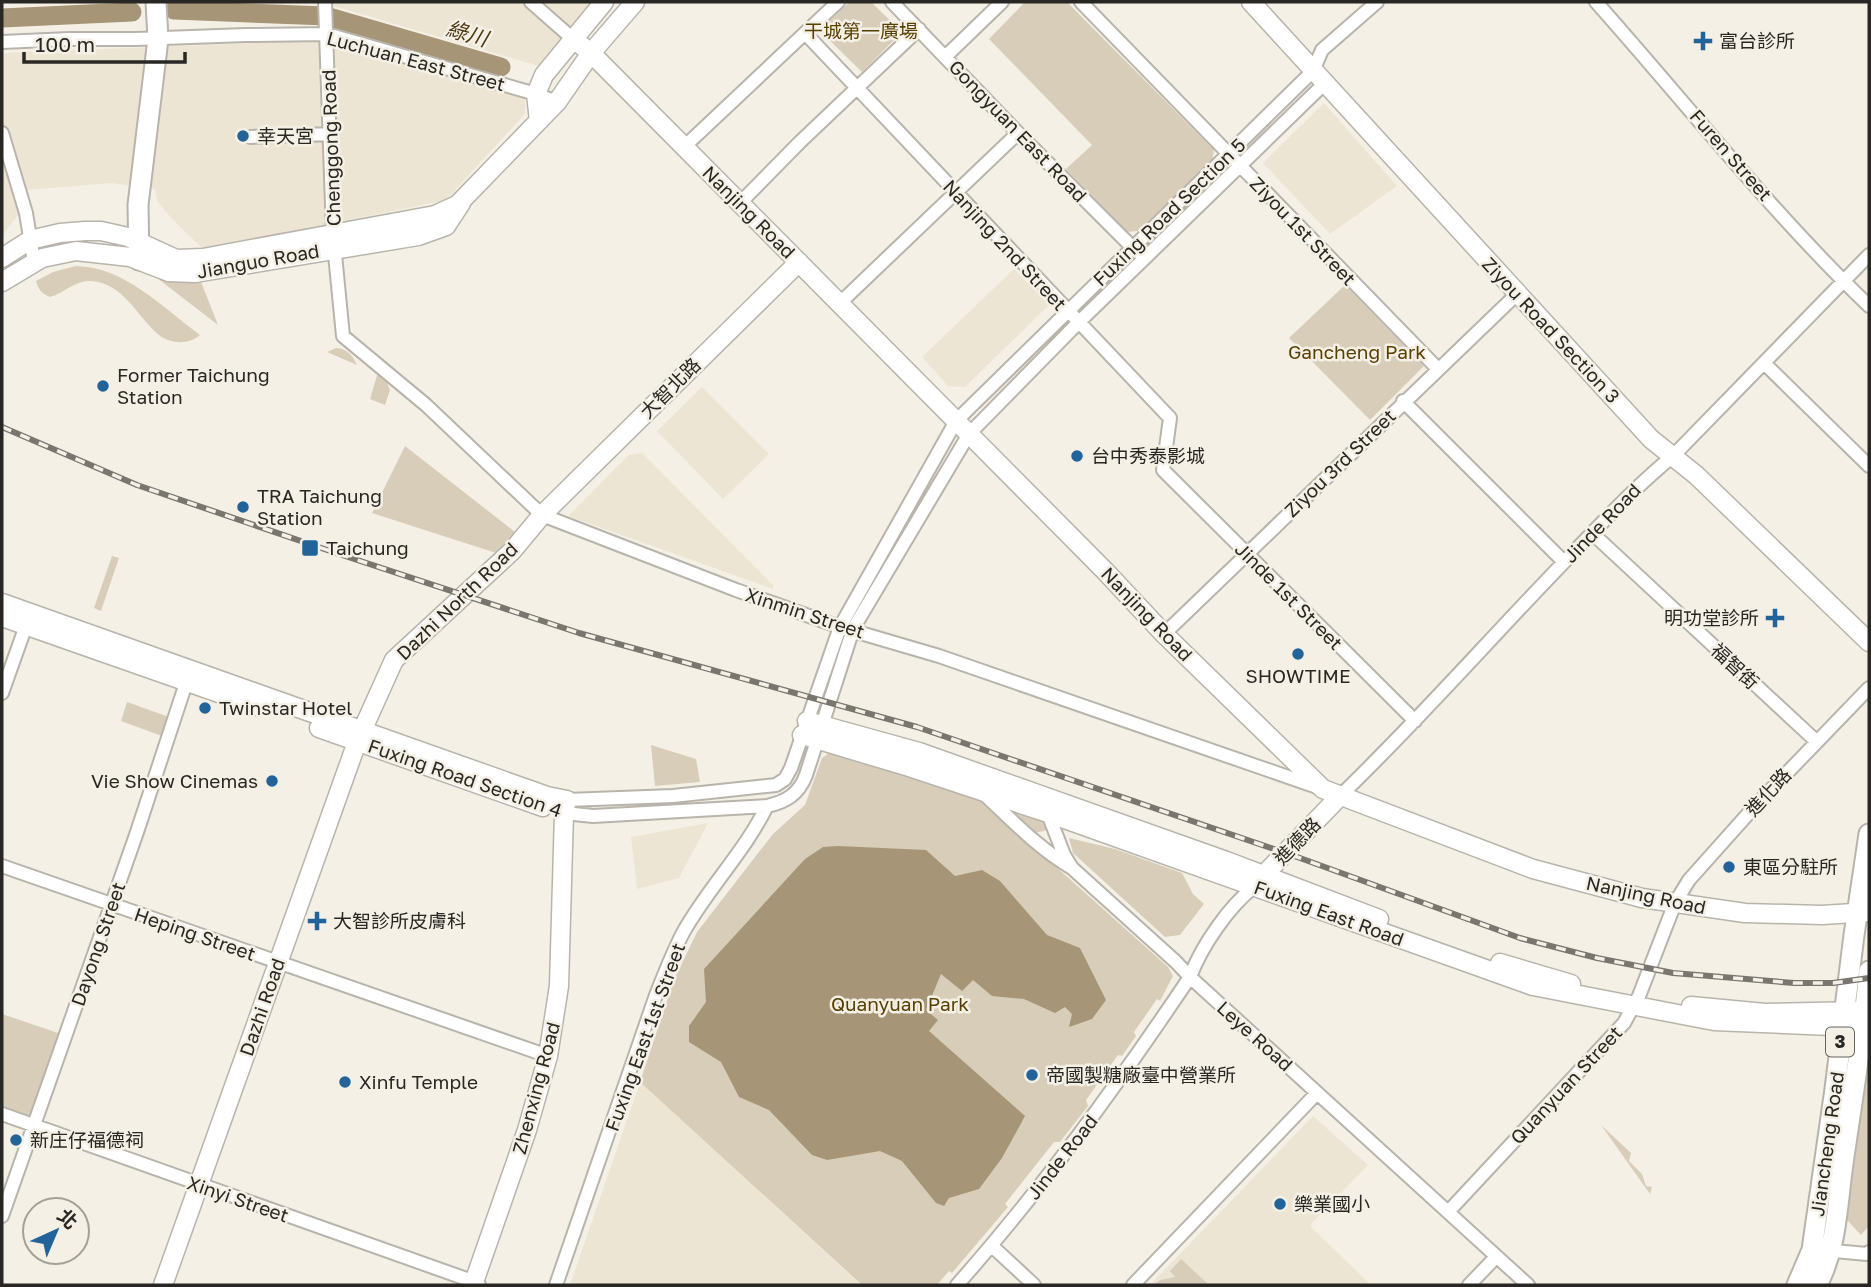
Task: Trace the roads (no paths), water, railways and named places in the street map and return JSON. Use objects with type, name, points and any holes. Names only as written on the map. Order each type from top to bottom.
[{"type":"main road","points":[[139,260],[138,205],[157,35],[156,2]]},
{"type":"main road","name":"Jiancheng Road","points":[[1797,1285],[1822,1250],[1843,1020],[1863,913],[1869,834]]},
{"type":"main road","name":"Jiancheng Road","points":[[1817,1285],[1867,1018],[1869,971]]},
{"type":"street","name":"Chenggong Road","points":[[325,2],[334,241],[343,336]]},
{"type":"street","points":[[531,2],[573,39]]},
{"type":"street","points":[[539,121],[536,94],[544,75],[604,2]]},
{"type":"street","name":"Jianguo Road","points":[[2,282],[52,254],[76,251],[139,260],[169,272],[195,272],[440,220],[557,102],[591,53],[635,2]]},
{"type":"street","points":[[684,146],[838,2]]},
{"type":"street","name":"Gongyuan East Road","points":[[892,2],[1144,260]]},
{"type":"street","points":[[945,57],[1002,2]]},
{"type":"street","name":"Ziyou 1st Street","points":[[1081,2],[1438,369]]},
{"type":"street","name":"Ziyou Road Section 3","points":[[1251,2],[1651,439],[1673,456],[1869,642]]},
{"type":"street","name":"Fuxing Road Section 5","points":[[962,427],[1078,323],[1239,165],[1318,77],[1322,50],[1377,2]]},
{"type":"street","name":"Furen Street","points":[[1596,2],[1843,281],[1869,306]]},
{"type":"street","points":[[740,203],[919,29]]},
{"type":"street","name":"Nanjing 2nd Street","points":[[805,33],[1170,418],[1163,470]]},
{"type":"street","name":"Luchuan East Street","points":[[2,42],[157,35],[327,34],[557,102]]},
{"type":"street","name":"Nanjing Road","points":[[573,39],[591,53],[1106,572],[1164,634],[1323,789],[1533,869],[1632,895],[1757,914],[1863,913]]},
{"type":"street","name":"Fuxing Road Section 5","points":[[962,427],[1067,311],[1229,154],[1318,77]]},
{"type":"street","points":[[2,133],[26,213],[34,262]]},
{"type":"street","points":[[840,303],[1018,133]]},
{"type":"street","points":[[250,137],[331,134]]},
{"type":"street","name":"Jianguo Road","points":[[2,258],[30,240],[85,231],[101,231],[137,240],[169,257],[184,260],[334,241]]},
{"type":"street","name":"Jinde Road","points":[[1341,795],[1415,721],[1592,533],[1646,478],[1673,456],[1869,255]]},
{"type":"street","name":"大智北路","points":[[542,515],[799,262]]},
{"type":"street","name":"Ziyou 3rd Street","points":[[1164,634],[1518,293]]},
{"type":"street","name":"Xinmin Street","points":[[343,336],[426,405],[542,515],[736,590],[846,628],[939,656],[1323,789]]},
{"type":"street","points":[[1764,363],[1869,466]]},
{"type":"street","points":[[1404,401],[1564,562]]},
{"type":"street","name":"Fuxing Road Section 4","points":[[2,603],[29,619],[360,736],[547,796],[593,816],[779,804],[790,798],[803,783],[812,730],[846,628],[962,427]]},
{"type":"street","name":"Jinde 1st Street","points":[[1163,470],[1415,721]]},
{"type":"street","name":"Dazhi North Road","points":[[360,736],[398,656],[512,551],[542,515]]},
{"type":"street","name":"福智街","points":[[1592,533],[1816,741]]},
{"type":"street","name":"Fuxing Road Section 4","points":[[2,617],[29,619]]},
{"type":"street","points":[[2,693],[29,619]]},
{"type":"street","name":"Dayong Street","points":[[2,1216],[189,676]]},
{"type":"street","name":"進化路","points":[[1675,903],[1697,870],[1816,741],[1869,688]]},
{"type":"street","name":"Fuxing Road Section 4","points":[[565,806],[776,785],[788,774],[812,730]]},
{"type":"street","name":"Fuxing East Road","points":[[812,730],[979,789],[1044,804]]},
{"type":"street","name":"Fuxing East Road","points":[[812,730],[919,752],[1044,804],[1259,881],[1533,986],[1636,1002],[1729,1011],[1843,1020],[1867,1018]]},
{"type":"street","name":"Dazhi Road","points":[[163,1285],[360,736]]},
{"type":"street","name":"Leye Road","points":[[979,789],[1033,840],[1072,868],[1176,961],[1190,977],[1528,1285]]},
{"type":"street","name":"進德路","points":[[1259,881],[1341,795]]},
{"type":"street","points":[[1044,804],[1064,855],[1072,868]]},
{"type":"street","name":"Zhenxing Road","points":[[476,1284],[527,1130],[548,1056],[559,986],[565,806]]},
{"type":"street","name":"Fuxing East 1st Street","points":[[556,1285],[656,995],[673,954],[689,923],[757,828],[767,806]]},
{"type":"street","name":"Heping Street","points":[[2,866],[548,1056]]},
{"type":"street","name":"Jinde Road","points":[[957,1285],[992,1246],[1091,1120],[1190,977],[1197,958],[1242,896],[1259,881]]},
{"type":"street","name":"Quanyuan Street","points":[[1448,1212],[1619,1030],[1636,1002],[1675,903]]},
{"type":"street","points":[[1133,1285],[1317,1093]]},
{"type":"street","name":"Xinyi Street","points":[[2,1114],[476,1284]]},
{"type":"street","points":[[992,1246],[1034,1285]]},
{"type":"street","points":[[1822,1250],[1869,1256]]},
{"type":"street","points":[[1469,1285],[1496,1257]]},
{"type":"waterway","name":"綠川","points":[[174,10],[326,16],[501,67]]},
{"type":"waterway","name":"綠川","points":[[2,18],[132,12]]},
{"type":"railway","points":[[2,427],[137,485],[333,552],[579,633],[917,727],[1300,858],[1520,938],[1597,958],[1673,973],[1794,983],[1833,983],[1869,978]]},
{"type":"place","name":"富台診所","points":[[1703,41]]},
{"type":"place","name":"幸天宮","points":[[243,136]]},
{"type":"place","name":"Former Taichung Station","points":[[103,386]]},
{"type":"place","name":"台中秀泰影城","points":[[1077,456]]},
{"type":"place","name":"TRA Taichung Station","points":[[243,507]]},
{"type":"place","name":"Taichung","points":[[310,548]]},
{"type":"place","name":"明功堂診所","points":[[1775,618]]},
{"type":"place","name":"SHOWTIME","points":[[1298,654]]},
{"type":"place","name":"Twinstar Hotel","points":[[205,708]]},
{"type":"place","name":"Vie Show Cinemas","points":[[272,781]]},
{"type":"place","name":"東區分駐所","points":[[1729,867]]},
{"type":"place","name":"大智診所皮膚科","points":[[317,921]]},
{"type":"place","name":"帝國製糖廠臺中營業所","points":[[1032,1075]]},
{"type":"place","name":"Xinfu Temple","points":[[345,1082]]},
{"type":"place","name":"新庄仔福德祠","points":[[16,1140]]},
{"type":"place","name":"樂業國小","points":[[1280,1204]]},
{"type":"park label","name":"干城第一廣場","points":[[861,31]]},
{"type":"park label","name":"Gancheng Park","points":[[1357,352]]},
{"type":"park label","name":"Quanyuan Park","points":[[900,1004]]}]
